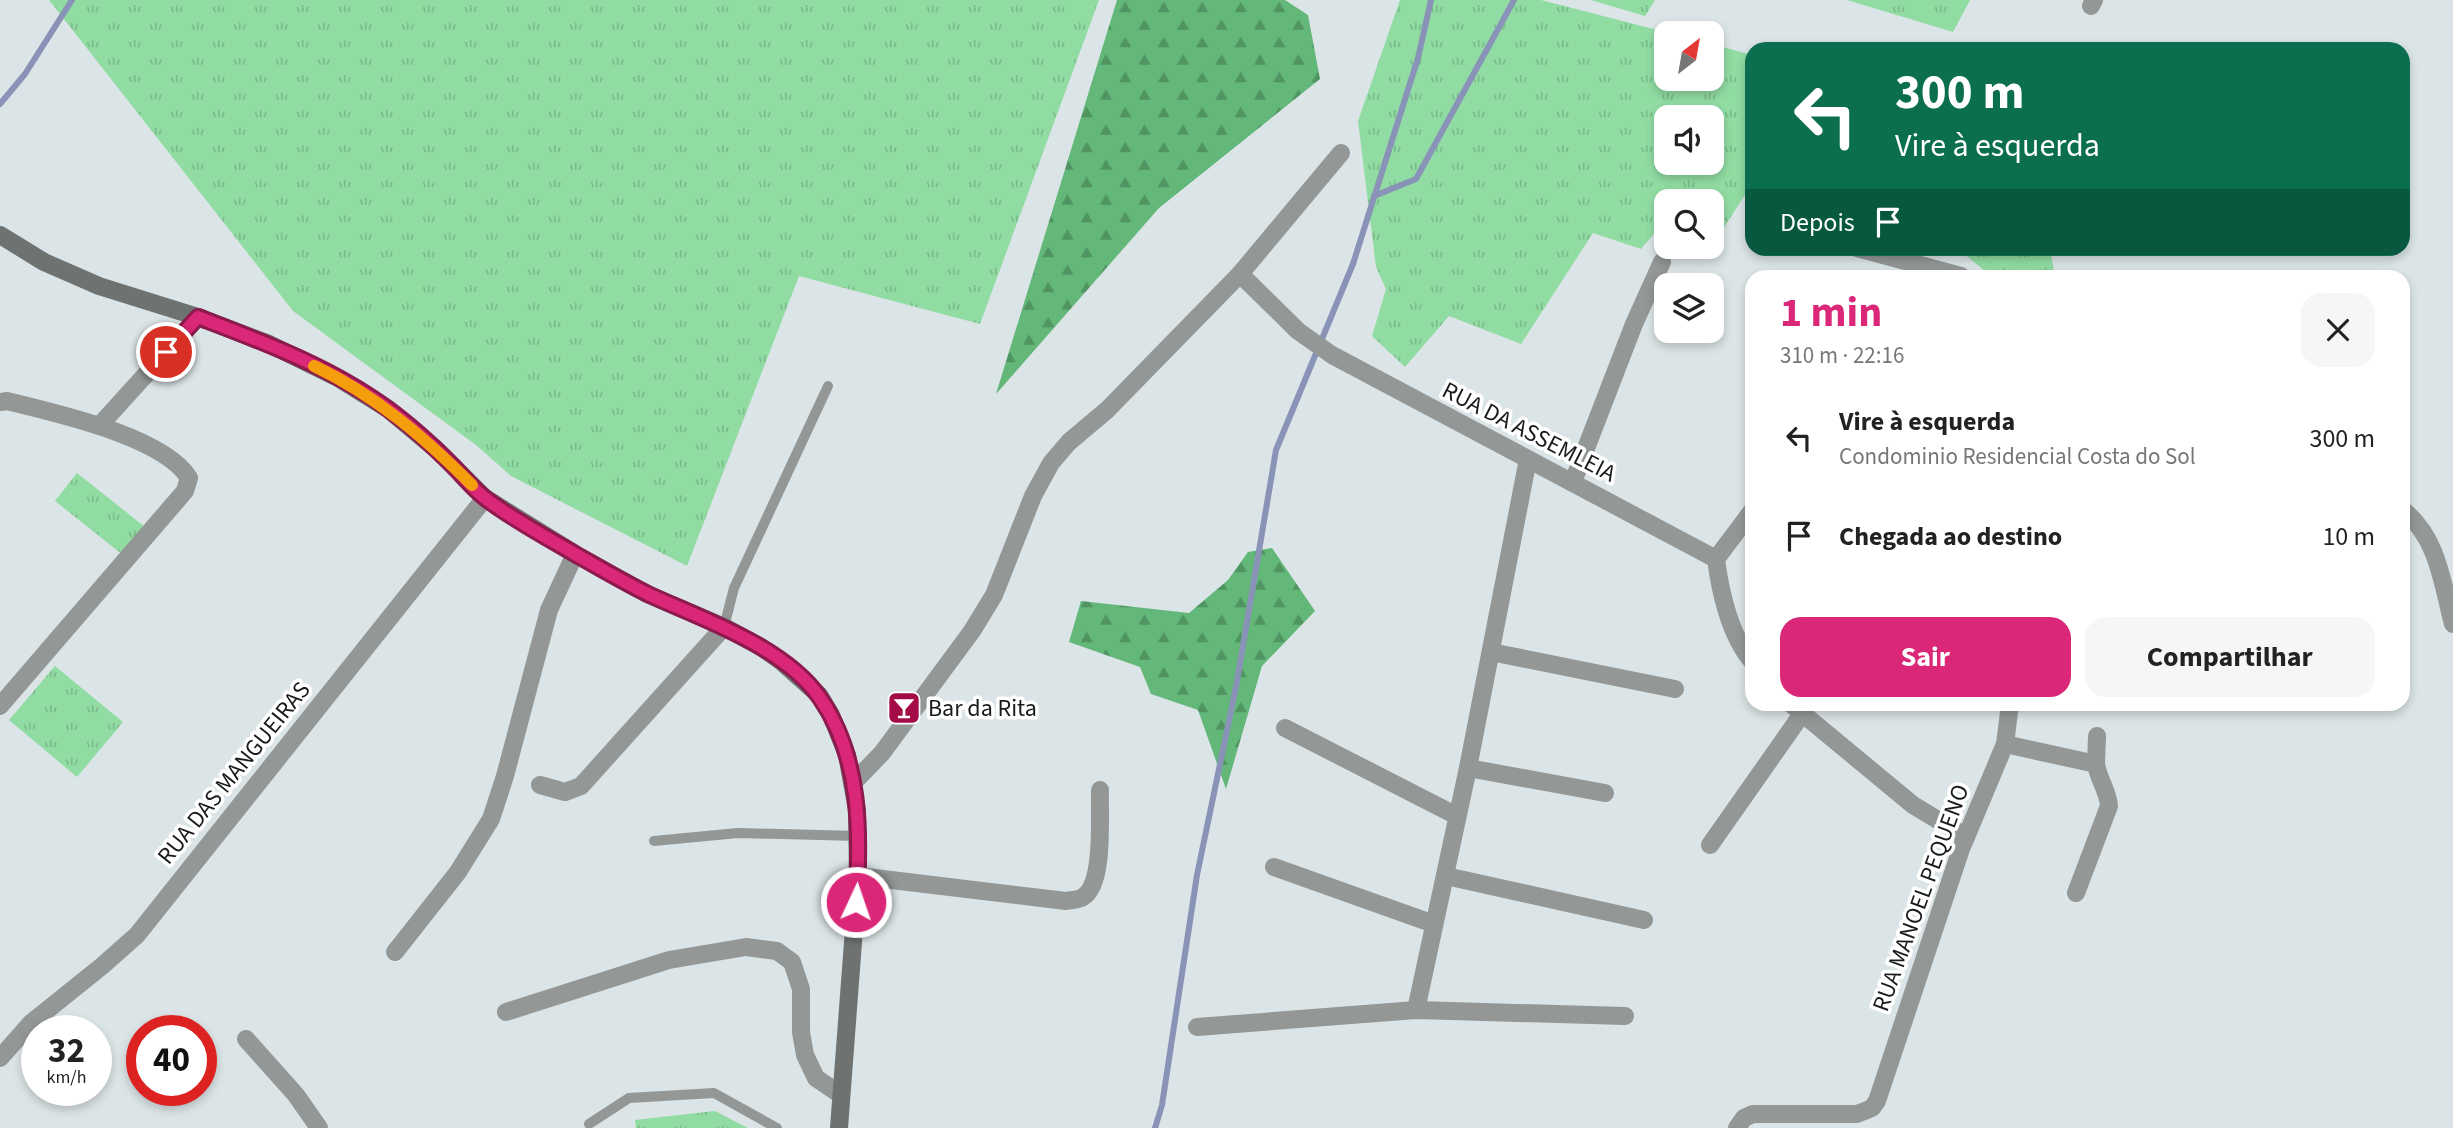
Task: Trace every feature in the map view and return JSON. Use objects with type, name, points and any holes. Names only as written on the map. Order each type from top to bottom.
[{"type":"street","points":[[854,782],[882,753],[972,631],[994,595],[1033,496],[1051,463],[1069,442],[1107,410],[1240,274],[1341,153]]},
{"type":"street","points":[[0,235],[44,262],[99,286],[198,317],[269,344],[340,379],[388,409],[437,450],[485,498],[575,554],[647,594],[724,627],[761,647],[818,695],[840,734],[854,782],[858,836],[858,876],[839,1128]]},
{"type":"street","points":[[1887,256],[1939,270]]},
{"type":"street","points":[[1573,482],[1634,324],[1662,262]]},
{"type":"street","name":"RUA DA ASSEMLEIA","points":[[1240,274],[1298,331],[1332,355],[1716,559]]},
{"type":"street","points":[[100,425],[198,317]]},
{"type":"street","points":[[0,402],[8,401],[100,425],[168,457],[182,467],[189,478],[185,491],[0,706]]},
{"type":"street","points":[[1416,1010],[1468,768],[1528,459]]},
{"type":"street","name":"RUA DAS MANGUEIRAS","points":[[0,1058],[32,1023],[137,935],[485,498]]},
{"type":"street","points":[[2410,516],[2418,522],[2437,560],[2453,624]]},
{"type":"street","points":[[1745,520],[1716,559],[1730,618],[1745,647]]},
{"type":"street","points":[[395,952],[458,872],[491,819],[549,610],[575,554]]},
{"type":"street","points":[[540,785],[565,792],[582,786],[724,627]]},
{"type":"street","points":[[1491,652],[1675,689]]},
{"type":"street","points":[[1710,845],[1796,711]]},
{"type":"street","points":[[1799,711],[1913,805],[1966,837]]},
{"type":"street","name":"RUA MANOEL PEQUENO","points":[[1737,1128],[1744,1118],[1753,1114],[1857,1114],[1872,1108],[1877,1101],[1966,837],[2005,744],[2009,711]]},
{"type":"street","points":[[1285,728],[1457,816]]},
{"type":"street","points":[[2076,893],[2109,806],[2108,795],[2099,782],[2096,764],[2097,736]]},
{"type":"street","points":[[2005,744],[2096,764]]},
{"type":"street","points":[[1468,768],[1605,793]]},
{"type":"street","points":[[858,876],[1066,901],[1082,897],[1093,885],[1097,870],[1100,790]]},
{"type":"street","points":[[1274,867],[1434,925]]},
{"type":"street","points":[[1446,876],[1644,920]]},
{"type":"street","points":[[506,1012],[669,960],[746,947],[776,951],[792,962],[801,989],[801,1032],[805,1055],[816,1079],[841,1096]]},
{"type":"street","points":[[1197,1027],[1416,1010],[1625,1016]]},
{"type":"street","points":[[246,1039],[296,1095],[319,1128]]},
{"type":"lane","points":[[724,627],[734,588],[828,386]]},
{"type":"lane","points":[[654,841],[738,833],[858,836]]},
{"type":"lane","points":[[589,1124],[629,1098],[714,1093],[778,1128]]},
{"type":"green space","points":[[49,0],[1099,0],[980,324],[799,276],[687,566],[511,476],[476,445],[293,311]]},
{"type":"green space","points":[[1117,0],[1285,0],[1308,15],[1320,79],[1159,208],[996,394]]},
{"type":"green space","points":[[1400,0],[1541,0],[1654,29],[1654,91],[1724,91],[1724,47],[1745,53],[1745,195],[1724,227],[1724,189],[1654,189],[1654,234],[1641,249],[1593,233],[1521,344],[1449,316],[1405,367],[1372,336],[1386,289],[1376,267],[1358,121]]},
{"type":"green space","points":[[1591,0],[1655,0],[1645,16]]},
{"type":"green space","points":[[1847,0],[1970,0],[1953,32]]},
{"type":"green space","points":[[1967,256],[2051,256],[2054,270],[1984,270]]},
{"type":"green space","points":[[77,473],[145,527],[123,555],[55,501]]},
{"type":"green space","points":[[1272,548],[1315,611],[1262,666],[1226,789],[1198,710],[1151,694],[1140,667],[1069,642],[1081,601],[1189,613],[1228,580],[1248,552]]},
{"type":"green space","points":[[55,666],[123,722],[77,777],[9,720]]},
{"type":"green space","points":[[715,1111],[748,1128],[636,1128],[635,1120]]},
{"type":"waterway","points":[[0,104],[25,74],[72,0]]},
{"type":"waterway","points":[[1155,1128],[1162,1105],[1197,875],[1236,687],[1276,450],[1353,264],[1418,58],[1431,0]]},
{"type":"waterway","points":[[1374,196],[1416,179],[1514,0]]},
{"type":"slow traffic","points":[[314,366],[388,409],[437,450],[472,485]]},
{"type":"place","name":"Bar da Rita","points":[[904,708]]},
{"type":"route","points":[[166,352],[198,317],[269,344],[340,379],[388,409],[437,450],[485,498],[575,554],[647,594],[724,627],[782,662],[818,695],[831,715],[847,755],[857,810],[856,902]]}]
